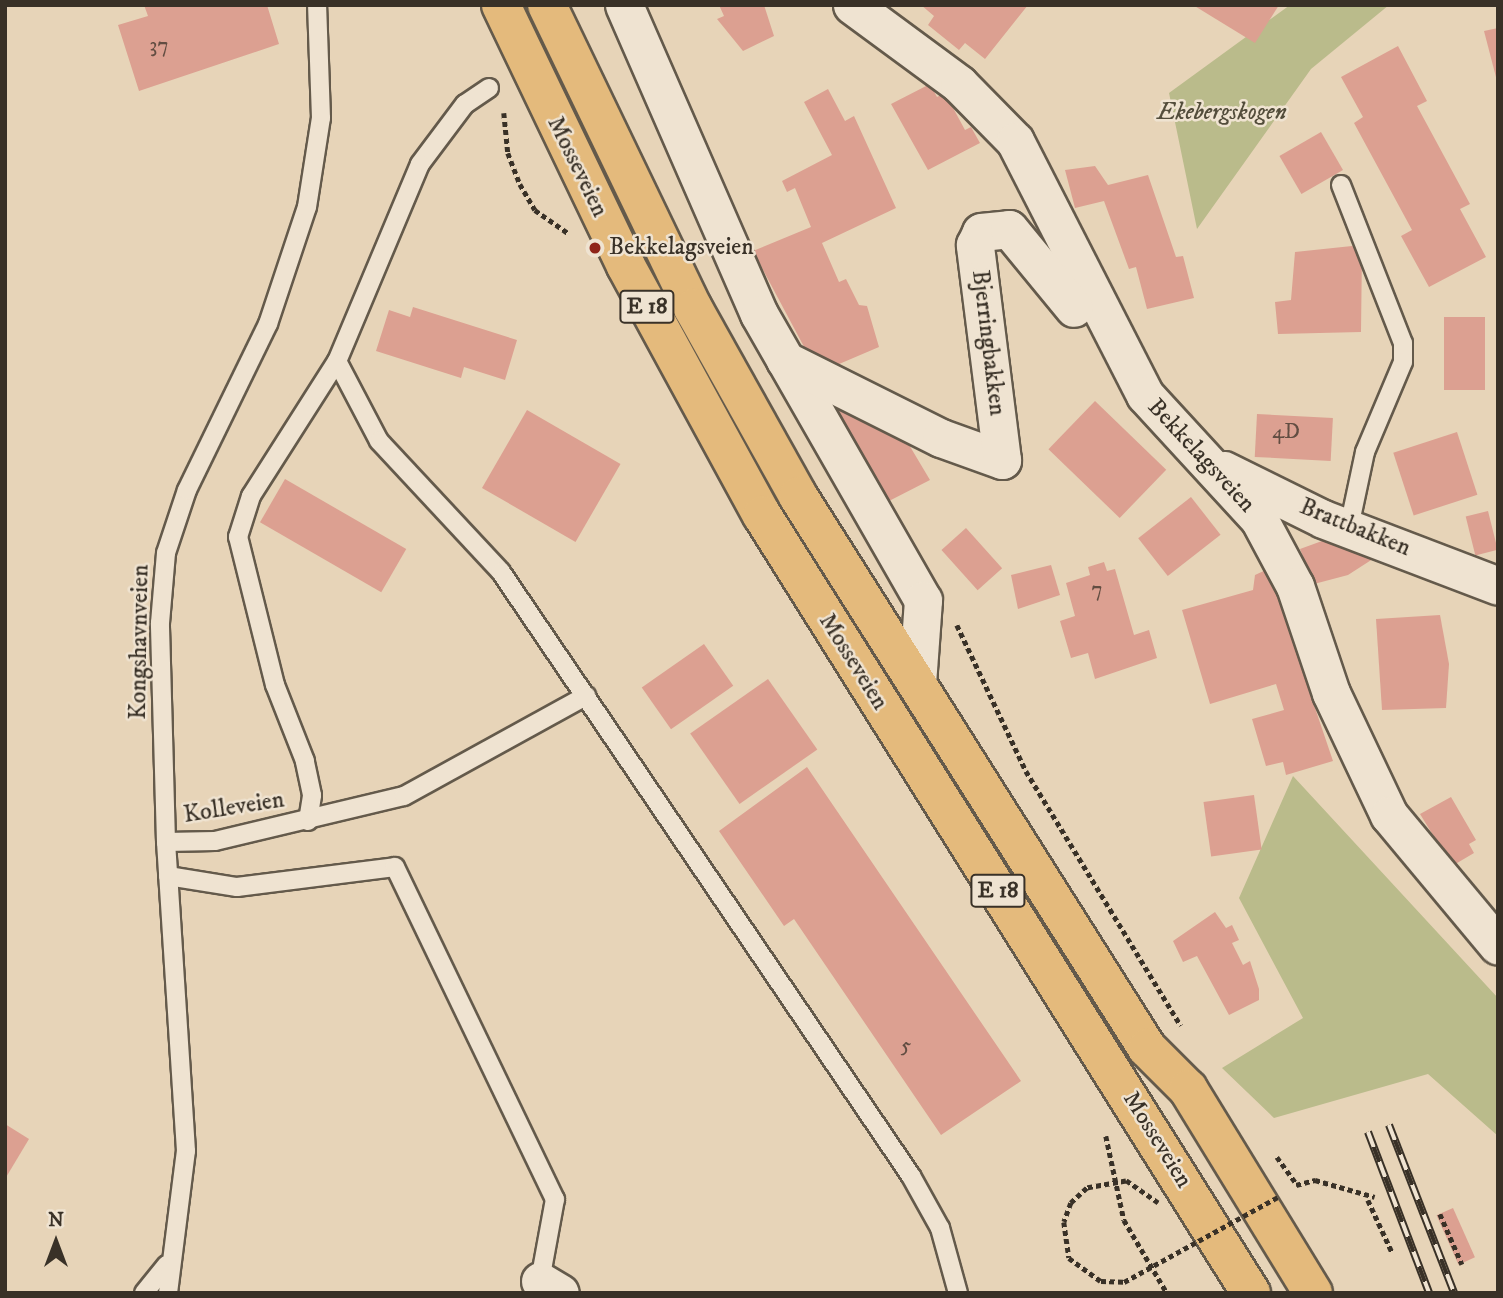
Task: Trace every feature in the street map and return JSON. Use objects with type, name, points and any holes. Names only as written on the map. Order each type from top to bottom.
[{"type":"highway","name":"Mosseveien","points":[[502,5],[632,278],[762,515],[1172,1193],[1251,1293]]},
{"type":"highway","name":"Mosseveien","points":[[547,5],[693,308],[798,496],[1147,1048],[1188,1089],[1314,1293]]},
{"type":"highway","name":"E 18","points":[[1147,1048],[1179,1122],[1172,1193]]},
{"type":"street","points":[[624,5],[712,213],[785,360],[923,600]]},
{"type":"street","name":"Bekkelagsveien","points":[[852,5],[960,84],[1015,141],[1144,395],[1213,465],[1259,519],[1295,586],[1331,693],[1389,815],[1498,946]]},
{"type":"street","name":"Bjerringbakken","points":[[785,360],[941,438],[1002,460],[975,245],[981,232],[994,227],[1009,229],[1048,270],[1098,349],[1144,395]]},
{"type":"street","name":"Brattbakken","points":[[1213,465],[1349,527],[1498,586]]},
{"type":"street","name":"Mosseveien","points":[[917,683],[923,600]]},
{"type":"lane","name":"Kongshavnveien","points":[[168,1293],[167,1265],[182,1220],[186,1152],[166,842],[160,623],[166,553],[187,489],[268,324],[307,207],[321,118],[317,5]]},
{"type":"lane","points":[[308,821],[312,795],[305,761],[275,685],[239,537],[251,496],[337,361],[419,164],[464,104],[489,88]]},
{"type":"lane","points":[[1341,185],[1403,352],[1365,452],[1349,527]]},
{"type":"lane","points":[[337,361],[379,441],[501,572],[911,1176],[945,1240],[958,1293]]},
{"type":"lane","name":"Kolleveien","points":[[166,842],[215,841],[404,796],[586,696]]},
{"type":"lane","points":[[168,876],[237,887],[395,867],[555,1199],[550,1287]]},
{"type":"lane","name":"Kongshavnveien","points":[[144,1293],[167,1265]]},
{"type":"path","points":[[504,113],[508,153],[535,210],[580,240]]},
{"type":"path","points":[[923,600],[960,628],[1026,771],[1189,1039]]},
{"type":"path","points":[[1105,1127],[1124,1220],[1167,1293]]},
{"type":"path","points":[[1268,1144],[1297,1185],[1315,1180],[1368,1200],[1375,1198]]},
{"type":"path","points":[[1172,1193],[1126,1181],[1087,1188],[1071,1203],[1064,1222],[1069,1258],[1101,1281],[1124,1282],[1278,1198]]},
{"type":"path","points":[[1368,1200],[1392,1252]]},
{"type":"path","points":[[1440,1214],[1462,1264]]},
{"type":"green space","name":"Ekebergskogen","points":[[1290,5],[1389,5],[1311,69],[1197,229],[1169,93]]},
{"type":"green space","points":[[1293,776],[1498,998],[1498,1136],[1428,1074],[1274,1118],[1222,1068],[1303,1018],[1239,898]]},
{"type":"building","points":[[144,5],[267,5],[279,44],[139,91],[118,25],[148,16]]},
{"type":"building","points":[[719,5],[764,5],[774,36],[743,51],[717,19],[724,16]]},
{"type":"building","points":[[921,5],[1028,5],[985,59],[965,43],[959,50],[928,25],[934,16]]},
{"type":"building","points":[[1193,5],[1279,5],[1255,43]]},
{"type":"building","points":[[1498,28],[1498,81],[1497,81],[1484,31]]},
{"type":"building","points":[[1398,46],[1427,101],[1417,106],[1470,204],[1460,209],[1486,257],[1429,287],[1401,236],[1412,230],[1354,123],[1363,117],[1341,77]]},
{"type":"building","points":[[930,84],[937,97],[945,93],[965,130],[971,127],[980,143],[928,170],[891,104]]},
{"type":"building","points":[[828,89],[845,121],[854,116],[896,208],[822,243],[839,282],[846,279],[859,305],[867,306],[879,347],[818,373],[753,251],[811,227],[795,188],[787,192],[782,181],[832,155],[804,102]]},
{"type":"building","points":[[1321,132],[1343,170],[1301,194],[1279,156]]},
{"type":"building","points":[[1095,166],[1108,185],[1148,175],[1176,257],[1183,256],[1194,298],[1147,309],[1136,267],[1129,269],[1104,201],[1075,208],[1065,170]]},
{"type":"building","points":[[1352,246],[1362,250],[1361,332],[1278,334],[1275,302],[1291,300],[1295,252]]},
{"type":"building","points":[[413,307],[517,340],[505,380],[464,367],[461,378],[376,351],[389,310],[410,317]]},
{"type":"building","points":[[1444,317],[1485,317],[1485,390],[1444,390]]},
{"type":"building","points":[[833,399],[902,433],[930,480],[889,501],[877,477],[864,484],[824,404]]},
{"type":"building","points":[[1095,401],[1166,470],[1120,518],[1048,449]]},
{"type":"building","points":[[527,410],[621,464],[576,542],[482,488]]},
{"type":"building","points":[[1257,414],[1333,418],[1331,461],[1255,457]]},
{"type":"building","points":[[1457,432],[1477,495],[1414,515],[1393,453]]},
{"type":"building","points":[[285,479],[406,549],[381,592],[260,522]]},
{"type":"building","points":[[1191,497],[1221,535],[1168,576],[1138,538]]},
{"type":"building","points":[[1488,511],[1498,550],[1475,555],[1466,517]]},
{"type":"building","points":[[966,528],[1002,568],[978,590],[941,550]]},
{"type":"building","points":[[1333,537],[1379,555],[1348,575],[1314,584],[1300,549]]},
{"type":"building","points":[[1104,562],[1107,571],[1115,569],[1134,635],[1149,630],[1157,658],[1095,679],[1088,653],[1071,658],[1060,621],[1075,616],[1066,583],[1090,575],[1088,567]]},
{"type":"building","points":[[1051,565],[1060,595],[1018,609],[1011,575]]},
{"type":"building","points":[[1268,569],[1333,761],[1286,775],[1283,762],[1266,766],[1252,719],[1284,710],[1276,684],[1210,704],[1182,610],[1253,590],[1255,575]]},
{"type":"building","points":[[1440,615],[1449,664],[1446,708],[1382,710],[1376,619]]},
{"type":"building","points":[[704,644],[733,686],[671,729],[642,688]]},
{"type":"building","points":[[768,679],[817,749],[740,804],[690,733]]},
{"type":"building","points":[[807,767],[1021,1081],[941,1135],[794,919],[784,926],[719,831]]},
{"type":"building","points":[[1254,795],[1262,849],[1211,857],[1203,802]]},
{"type":"building","points":[[1451,797],[1476,840],[1469,844],[1474,853],[1452,866],[1420,814]]},
{"type":"building","points":[[1215,912],[1226,928],[1232,925],[1239,940],[1232,943],[1243,965],[1250,961],[1259,989],[1259,1000],[1229,1015],[1197,956],[1183,962],[1173,941]]},
{"type":"building","points":[[5,1124],[29,1139],[5,1179]]},
{"type":"building","points":[[1453,1208],[1475,1257],[1459,1265],[1437,1215]]},
{"type":"railway","points":[[1389,1125],[1454,1293]]},
{"type":"railway","points":[[1368,1132],[1429,1293]]},
{"type":"place","name":"Bekkelagsveien","points":[[595,248]]}]
